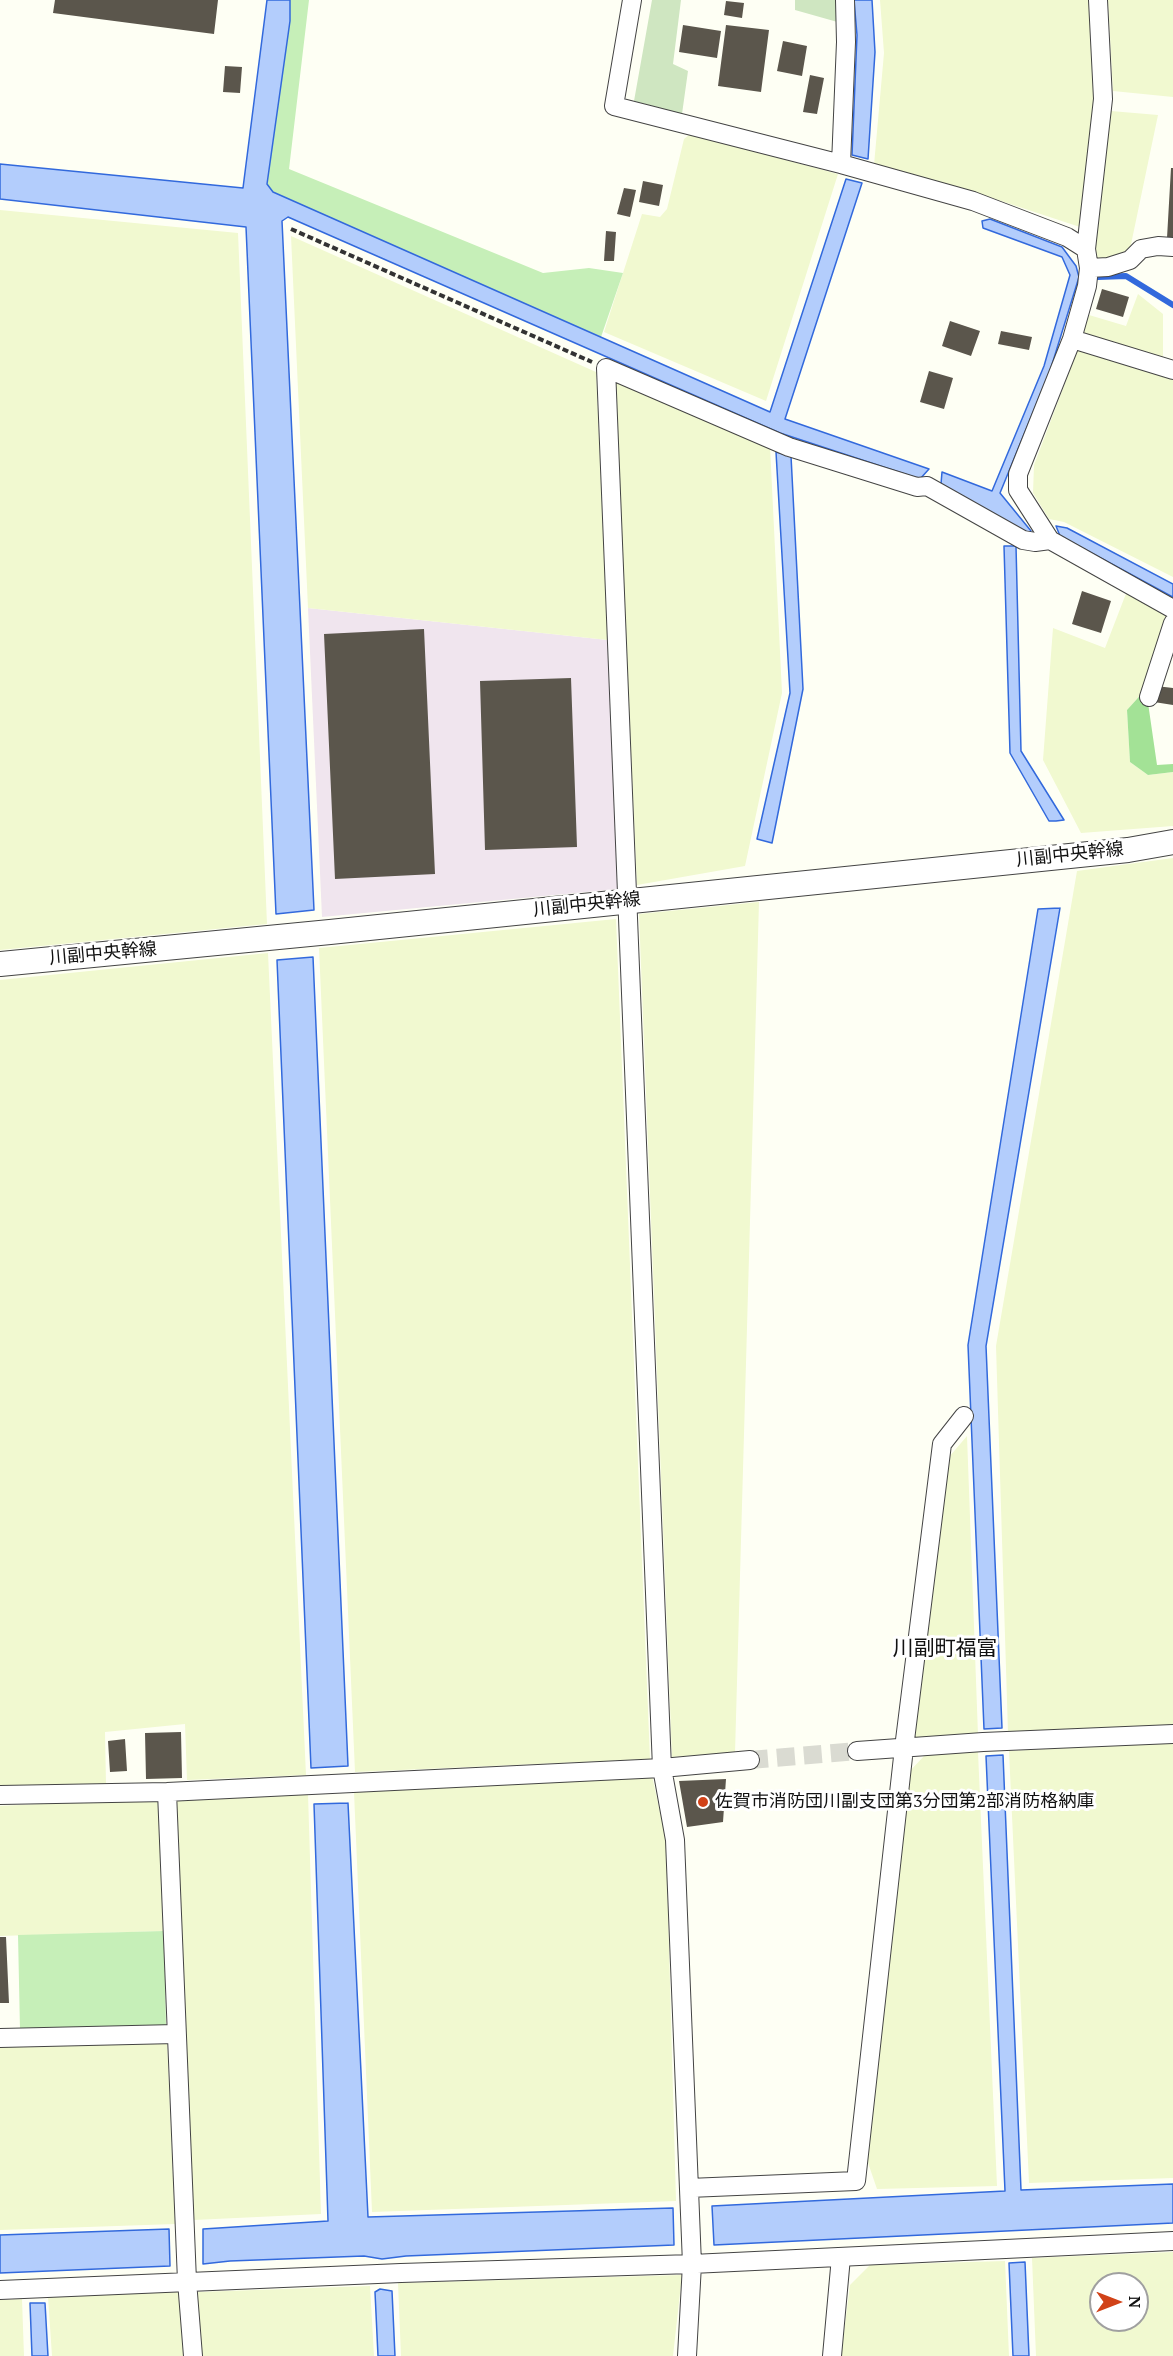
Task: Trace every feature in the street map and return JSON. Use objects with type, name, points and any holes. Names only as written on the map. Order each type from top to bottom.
[{"type":"street","points":[[632,0],[614,106],[841,164],[974,201],[1067,237],[1086,249]]},
{"type":"street","points":[[841,164],[846,42],[845,0]]},
{"type":"street","points":[[1098,0],[1103,99],[1086,249],[1089,268],[1087,286],[1072,339],[1018,474],[1018,490],[1050,540],[1173,609]]},
{"type":"street","points":[[1089,268],[1108,267],[1130,260],[1141,249],[1158,246],[1173,247]]},
{"type":"street","points":[[1072,339],[1173,370]]},
{"type":"street","points":[[687,2356],[692,2264],[675,1840],[662,1768],[606,368],[789,447],[917,488],[927,486],[1023,540],[1035,542],[1050,540]]},
{"type":"street","points":[[1149,697],[1173,623]]},
{"type":"street","name":"川副中央幹線","points":[[0,964],[318,934],[626,900],[1128,850],[1173,842]]},
{"type":"street","points":[[688,2188],[856,2181],[904,1748],[942,1444],[964,1416]]},
{"type":"street","points":[[857,1751],[983,1742],[1173,1734]]},
{"type":"street","points":[[0,1795],[167,1791],[662,1768],[750,1760]]},
{"type":"street","points":[[167,1791],[187,2281],[193,2356]]},
{"type":"street","points":[[0,2038],[176,2034]]},
{"type":"street","points":[[0,2290],[187,2281],[692,2264],[1173,2241]]},
{"type":"street","points":[[832,2356],[841,2257]]},
{"type":"path","points":[[291,229],[606,368]]},
{"type":"shaded area","points":[[308,608],[608,640],[618,889],[322,917]]},
{"type":"green space","points":[[290,0],[309,0],[289,169],[543,273],[589,268],[623,273],[601,337],[273,192],[267,184],[290,21]]},
{"type":"green space","points":[[652,0],[681,0],[673,64],[688,71],[682,114],[634,101]]},
{"type":"green space","points":[[795,0],[839,0],[841,23],[795,10]]},
{"type":"green space","points":[[880,0],[1089,0],[1095,110],[1083,228],[989,197],[874,165],[884,53]]},
{"type":"green space","points":[[1108,0],[1173,0],[1173,97],[1113,91]]},
{"type":"green space","points":[[1111,111],[1158,115],[1129,254],[1094,260]]},
{"type":"green space","points":[[690,134],[838,174],[766,401],[604,332],[642,214],[660,217],[667,209],[684,139]]},
{"type":"green space","points":[[0,210],[238,233],[267,924],[0,950]]},
{"type":"green space","points":[[291,236],[596,372],[608,640],[308,608]]},
{"type":"green space","points":[[1138,294],[1163,314],[1163,359],[1083,335],[1089,315],[1126,326]]},
{"type":"green space","points":[[1078,349],[1173,378],[1173,577],[1064,522],[1049,519],[1033,493],[1034,465]]},
{"type":"green space","points":[[614,380],[770,446],[782,693],[745,866],[637,885]]},
{"type":"green space","points":[[1127,591],[1170,617],[1146,689],[1127,710],[1130,762],[1148,775],[1173,772],[1173,826],[1081,833],[1043,760],[1053,628],[1105,648]]},
{"type":"green space","points":[[1146,689],[1157,765],[1173,764],[1173,772],[1148,775],[1130,762],[1127,710]]},
{"type":"green space","points":[[1173,858],[1173,1726],[1008,1733],[996,1346],[1077,871]]},
{"type":"green space","points":[[759,902],[735,1753],[672,1757],[639,914]]},
{"type":"green space","points":[[616,919],[650,1759],[355,1772],[319,948]]},
{"type":"green space","points":[[268,953],[306,1775],[187,1780],[185,1724],[105,1732],[106,1784],[0,1789],[0,980]]},
{"type":"green space","points":[[967,1436],[978,1735],[913,1740],[949,1457]]},
{"type":"green space","points":[[1173,1742],[1173,2178],[1029,2183],[1009,1751]]},
{"type":"green space","points":[[978,1752],[997,2186],[877,2189],[866,2157],[909,1772],[925,1755]]},
{"type":"green space","points":[[652,1776],[666,1839],[676,2201],[372,2212],[354,1792]]},
{"type":"green space","points":[[308,1794],[321,2214],[194,2220],[176,1801]]},
{"type":"green space","points":[[158,1798],[164,1931],[0,1936],[0,1806]]},
{"type":"green space","points":[[164,1931],[166,2026],[20,2030],[18,1935]]},
{"type":"green space","points":[[167,2041],[175,2224],[0,2230],[0,2045]]},
{"type":"green space","points":[[1173,2252],[1173,2356],[1036,2356],[1032,2258]]},
{"type":"green space","points":[[1005,2261],[1009,2356],[841,2356],[850,2285],[870,2265]]},
{"type":"green space","points":[[682,2275],[673,2356],[401,2356],[398,2283]]},
{"type":"green space","points":[[370,2286],[374,2356],[200,2356],[197,2292]]},
{"type":"green space","points":[[179,2292],[185,2356],[52,2356],[48,2297]]},
{"type":"green space","points":[[22,2299],[24,2356],[0,2356],[0,2300]]},
{"type":"water","points":[[267,0],[290,0],[290,21],[267,184],[273,192],[770,412],[846,179],[862,183],[785,419],[929,469],[920,479],[780,433],[288,217],[282,221],[314,910],[276,914],[246,227],[0,199],[0,164],[243,188]]},
{"type":"water","points":[[854,0],[872,0],[875,52],[868,159],[852,155],[857,35]]},
{"type":"water","points":[[990,219],[1062,247],[1076,266],[1079,277],[1050,371],[1000,493],[1031,531],[1028,534],[941,484],[942,472],[992,491],[1044,366],[1070,275],[1062,257],[983,228],[982,221]]},
{"type":"water","points":[[776,452],[791,456],[803,689],[772,843],[757,839],[790,693]]},
{"type":"water","points":[[1056,526],[1067,528],[1173,584],[1173,597],[1060,536]]},
{"type":"water","points":[[1004,546],[1016,546],[1021,751],[1064,820],[1049,821],[1010,753]]},
{"type":"water","points":[[1060,908],[986,1346],[1002,1728],[984,1729],[968,1345],[1038,909]]},
{"type":"water","points":[[313,957],[348,1766],[311,1768],[277,960]]},
{"type":"water","points":[[1003,1755],[1021,2190],[1173,2184],[1173,2223],[714,2245],[712,2206],[1005,2191],[986,1756]]},
{"type":"water","points":[[348,1803],[368,2217],[673,2208],[674,2245],[406,2256],[382,2259],[364,2256],[203,2264],[203,2229],[328,2221],[314,1804]]},
{"type":"water","points":[[169,2229],[170,2266],[0,2273],[0,2235]]},
{"type":"water","points":[[1025,2262],[1029,2356],[1013,2356],[1009,2263]]},
{"type":"water","points":[[380,2289],[392,2291],[395,2356],[378,2356],[375,2292]]},
{"type":"water","points":[[30,2303],[45,2303],[48,2356],[32,2356]]},
{"type":"building","points":[[55,0],[218,0],[214,34],[53,13]]},
{"type":"building","points":[[726,1],[744,3],[742,18],[724,15]]},
{"type":"building","points":[[683,25],[721,31],[717,58],[679,52]]},
{"type":"building","points":[[726,25],[769,30],[761,92],[718,86]]},
{"type":"building","points":[[783,41],[807,46],[802,76],[777,71]]},
{"type":"building","points":[[225,66],[242,67],[240,93],[223,92]]},
{"type":"building","points":[[810,75],[824,78],[817,114],[803,112]]},
{"type":"building","points":[[1171,168],[1173,168],[1173,239],[1167,238]]},
{"type":"building","points":[[643,181],[663,185],[659,206],[639,202]]},
{"type":"building","points":[[624,188],[636,190],[630,217],[617,214]]},
{"type":"building","points":[[606,231],[616,232],[614,261],[604,261]]},
{"type":"building","points":[[1102,289],[1129,297],[1123,317],[1096,309]]},
{"type":"building","points":[[950,321],[980,331],[971,356],[942,346]]},
{"type":"building","points":[[1001,331],[1032,337],[1029,350],[998,344]]},
{"type":"building","points":[[929,371],[953,378],[944,409],[920,402]]},
{"type":"building","points":[[1082,591],[1111,601],[1101,633],[1072,624]]},
{"type":"building","points":[[424,629],[435,874],[335,879],[324,634]]},
{"type":"building","points":[[571,678],[577,847],[485,850],[480,681]]},
{"type":"building","points":[[1156,686],[1173,688],[1173,705],[1154,702]]},
{"type":"building","points":[[181,1732],[182,1778],[146,1779],[145,1733]]},
{"type":"building","points":[[125,1739],[127,1771],[110,1772],[108,1741]]},
{"type":"building","name":"佐賀市消防団川副支団第3分団第2部消防格納庫","points":[[726,1779],[723,1822],[687,1827],[679,1781]]},
{"type":"building","points":[[0,1937],[6,1937],[9,2003],[0,2003]]},
{"type":"waterway","points":[[1098,277],[1126,276],[1173,305]]},
{"type":"tunnel","points":[[750,1760],[857,1751]]},
{"type":"place","name":"佐賀市消防団川副支団第3分団第2部消防格納庫","points":[[703,1802]]},
{"type":"district","name":"川副町福富","points":[[945,1649]]}]
